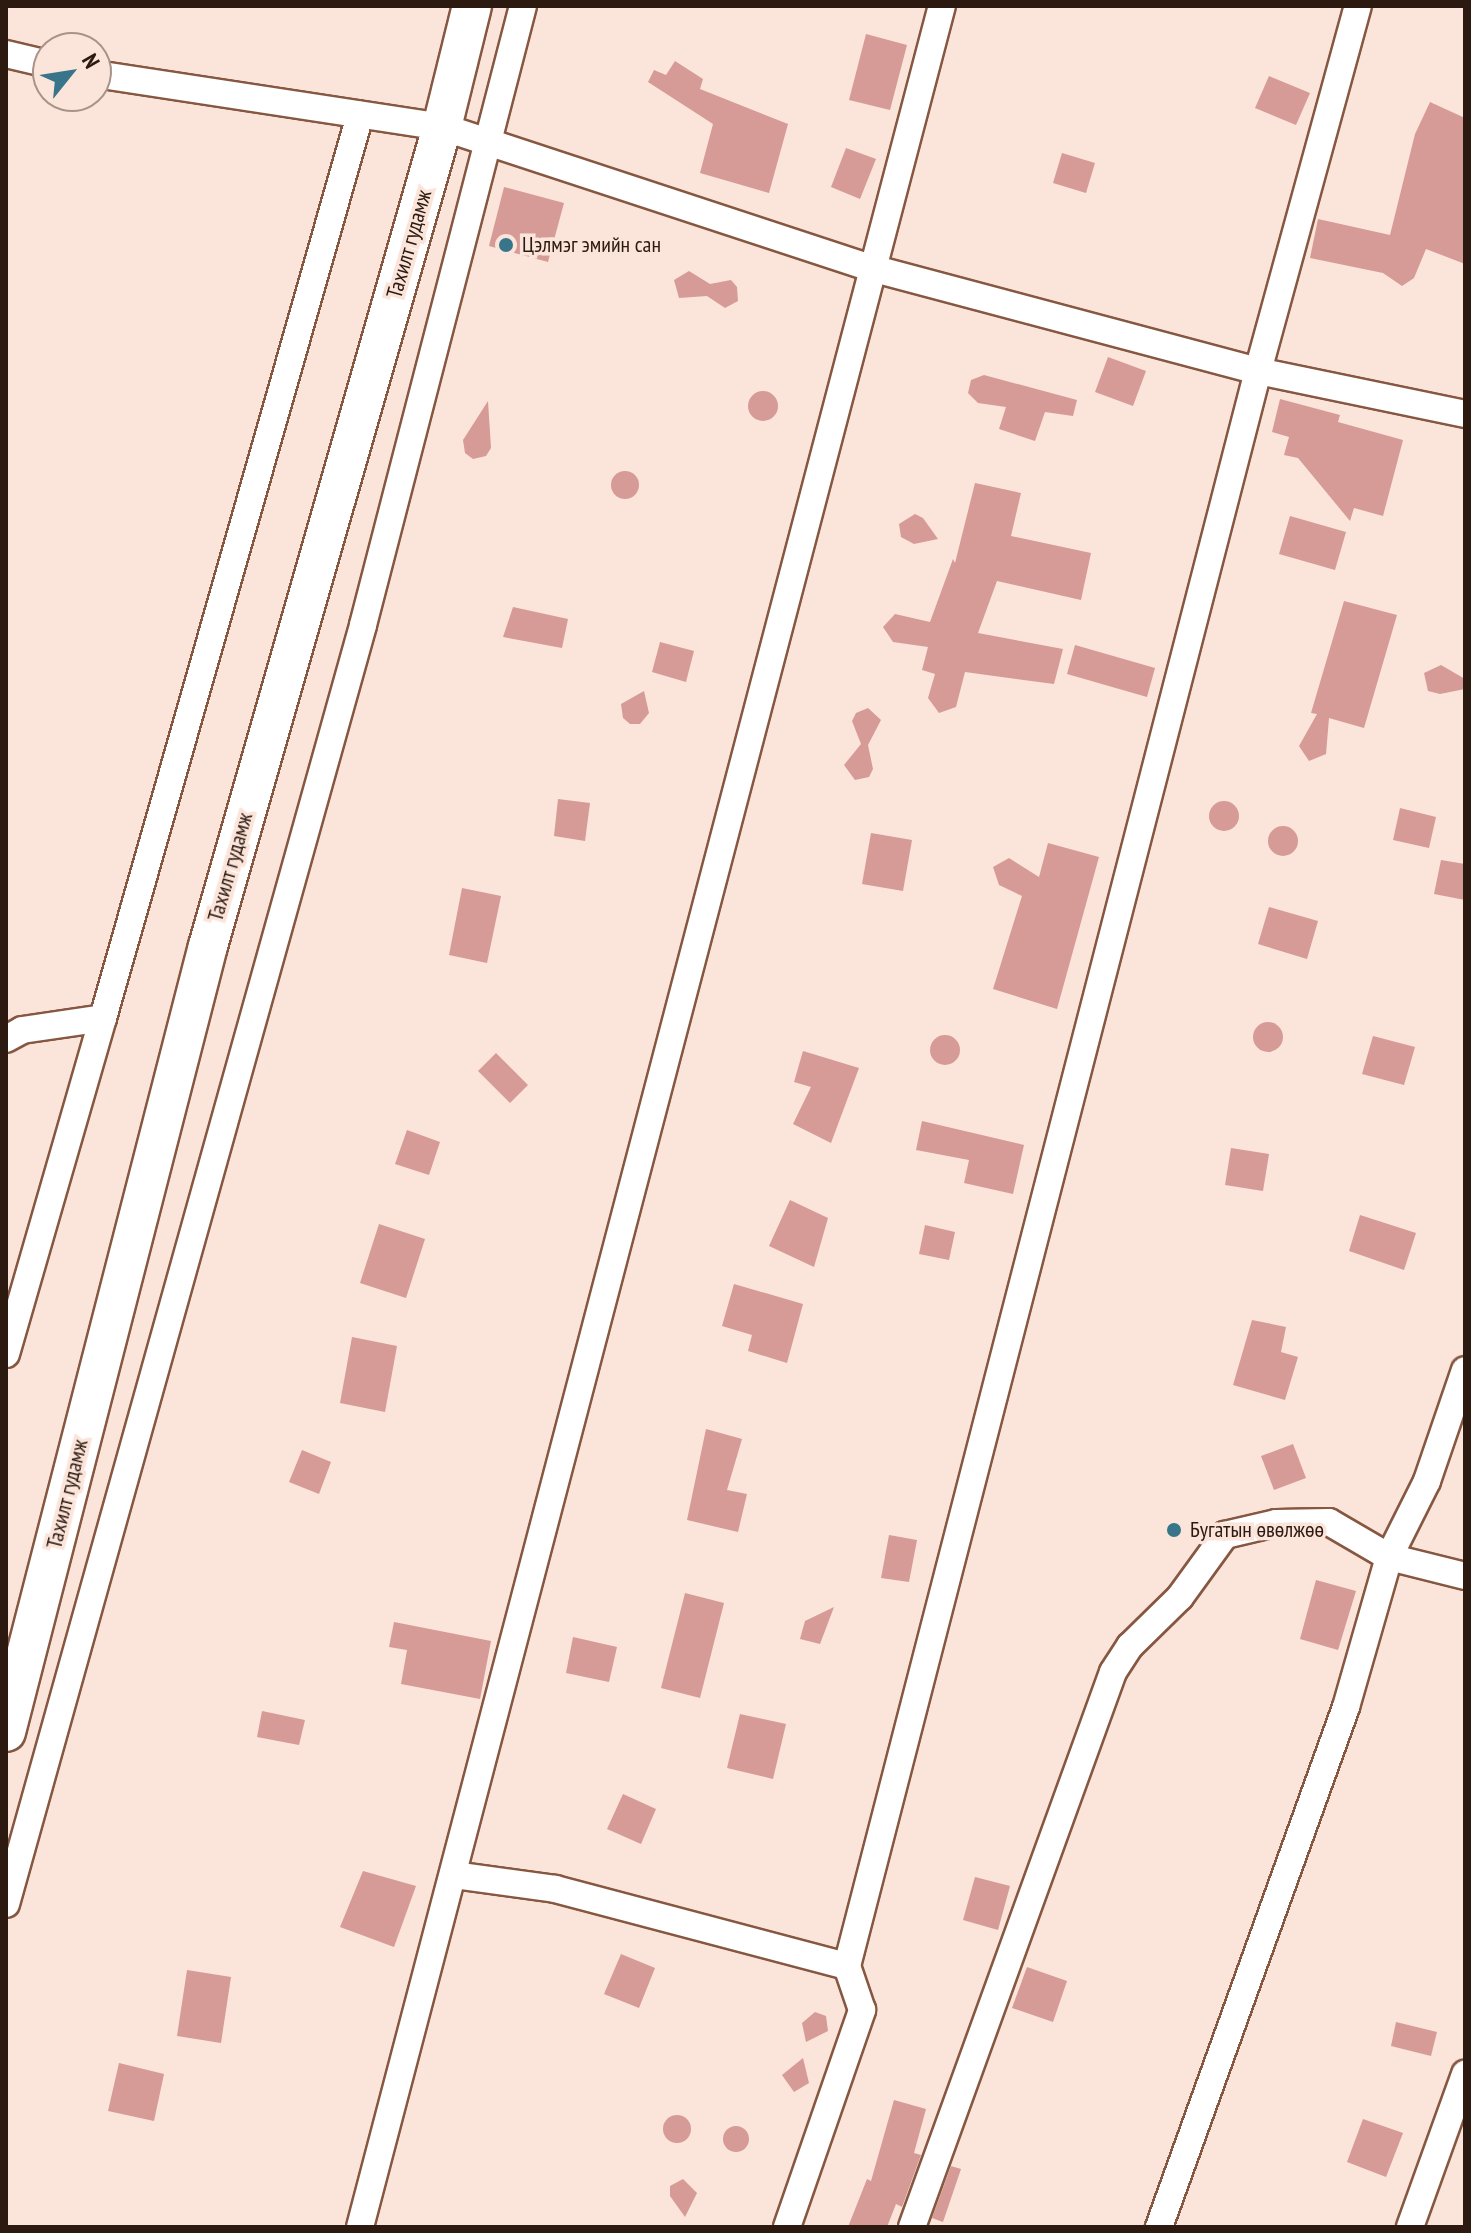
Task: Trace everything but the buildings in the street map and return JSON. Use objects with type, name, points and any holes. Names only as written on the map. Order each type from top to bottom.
[{"type":"main road","name":"Тахилт гудамж","points":[[6,1732],[208,946],[442,127],[472,6]]},
{"type":"street","points":[[6,1904],[363,625],[523,6]]},
{"type":"street","points":[[360,2227],[942,6]]},
{"type":"street","points":[[787,2227],[862,2010],[847,1966],[1258,371],[1358,6]]},
{"type":"street","points":[[6,54],[32,60]]},
{"type":"street","points":[[112,76],[442,127],[871,268],[1258,371],[1465,414]]},
{"type":"street","points":[[6,1354],[360,115]]},
{"type":"street","points":[[6,1039],[22,1030],[103,1018]]},
{"type":"street","points":[[1159,2227],[1346,1707],[1389,1557],[1427,1481],[1465,1370]]},
{"type":"street","points":[[912,2227],[1113,1672],[1130,1646],[1180,1597],[1225,1535],[1276,1523],[1329,1522],[1389,1557],[1465,1576]]},
{"type":"street","points":[[453,1875],[555,1889],[847,1966]]},
{"type":"street","points":[[1410,2227],[1465,2074]]},
{"type":"place","name":"Цэлмэг эмийн сан","points":[[506,245]]},
{"type":"place","name":"Бугатын өвөлжөө","points":[[1174,1530]]}]
